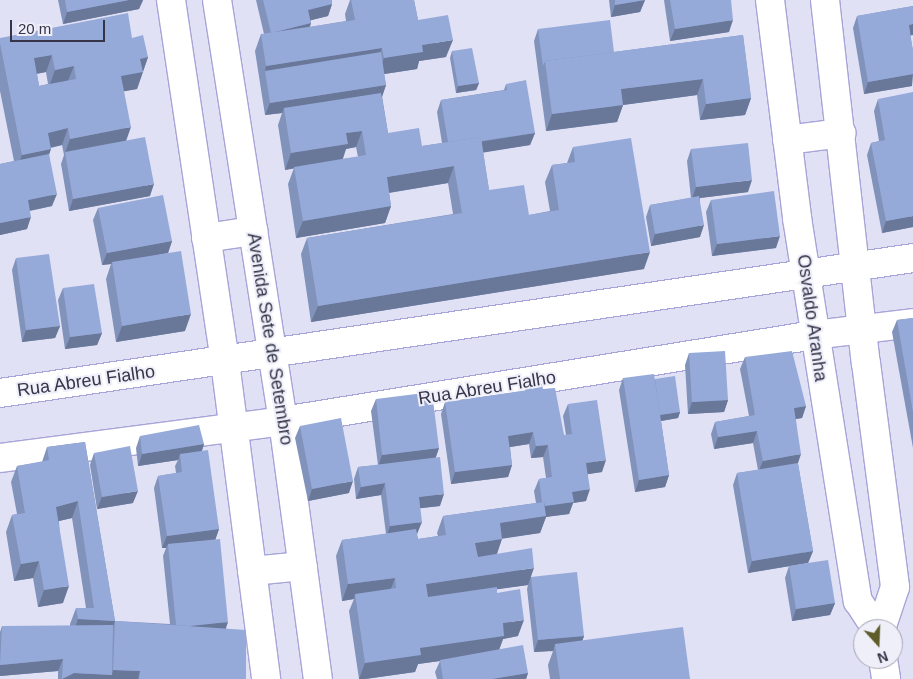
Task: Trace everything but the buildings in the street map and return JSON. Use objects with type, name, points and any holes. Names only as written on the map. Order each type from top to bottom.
[{"type":"street","points":[[171,0],[225,362],[266,679]]},
{"type":"street","name":"Avenida Sete de Setembro","points":[[217,0],[283,421],[318,679]]},
{"type":"street","name":"Osvaldo Aranha","points":[[770,0],[787,140],[814,330],[858,601],[870,619]]},
{"type":"street","points":[[825,0],[842,133],[861,324],[895,587],[884,619]]},
{"type":"street","points":[[787,140],[842,133]]},
{"type":"street","points":[[206,238],[253,231]]},
{"type":"street","name":"Rua Abreu Fialho","points":[[0,393],[806,278],[856,273],[913,258]]},
{"type":"street","name":"Rua Abreu Fialho","points":[[0,458],[233,426],[283,421],[814,330],[861,324],[913,323]]},
{"type":"street","points":[[252,571],[303,566]]}]
